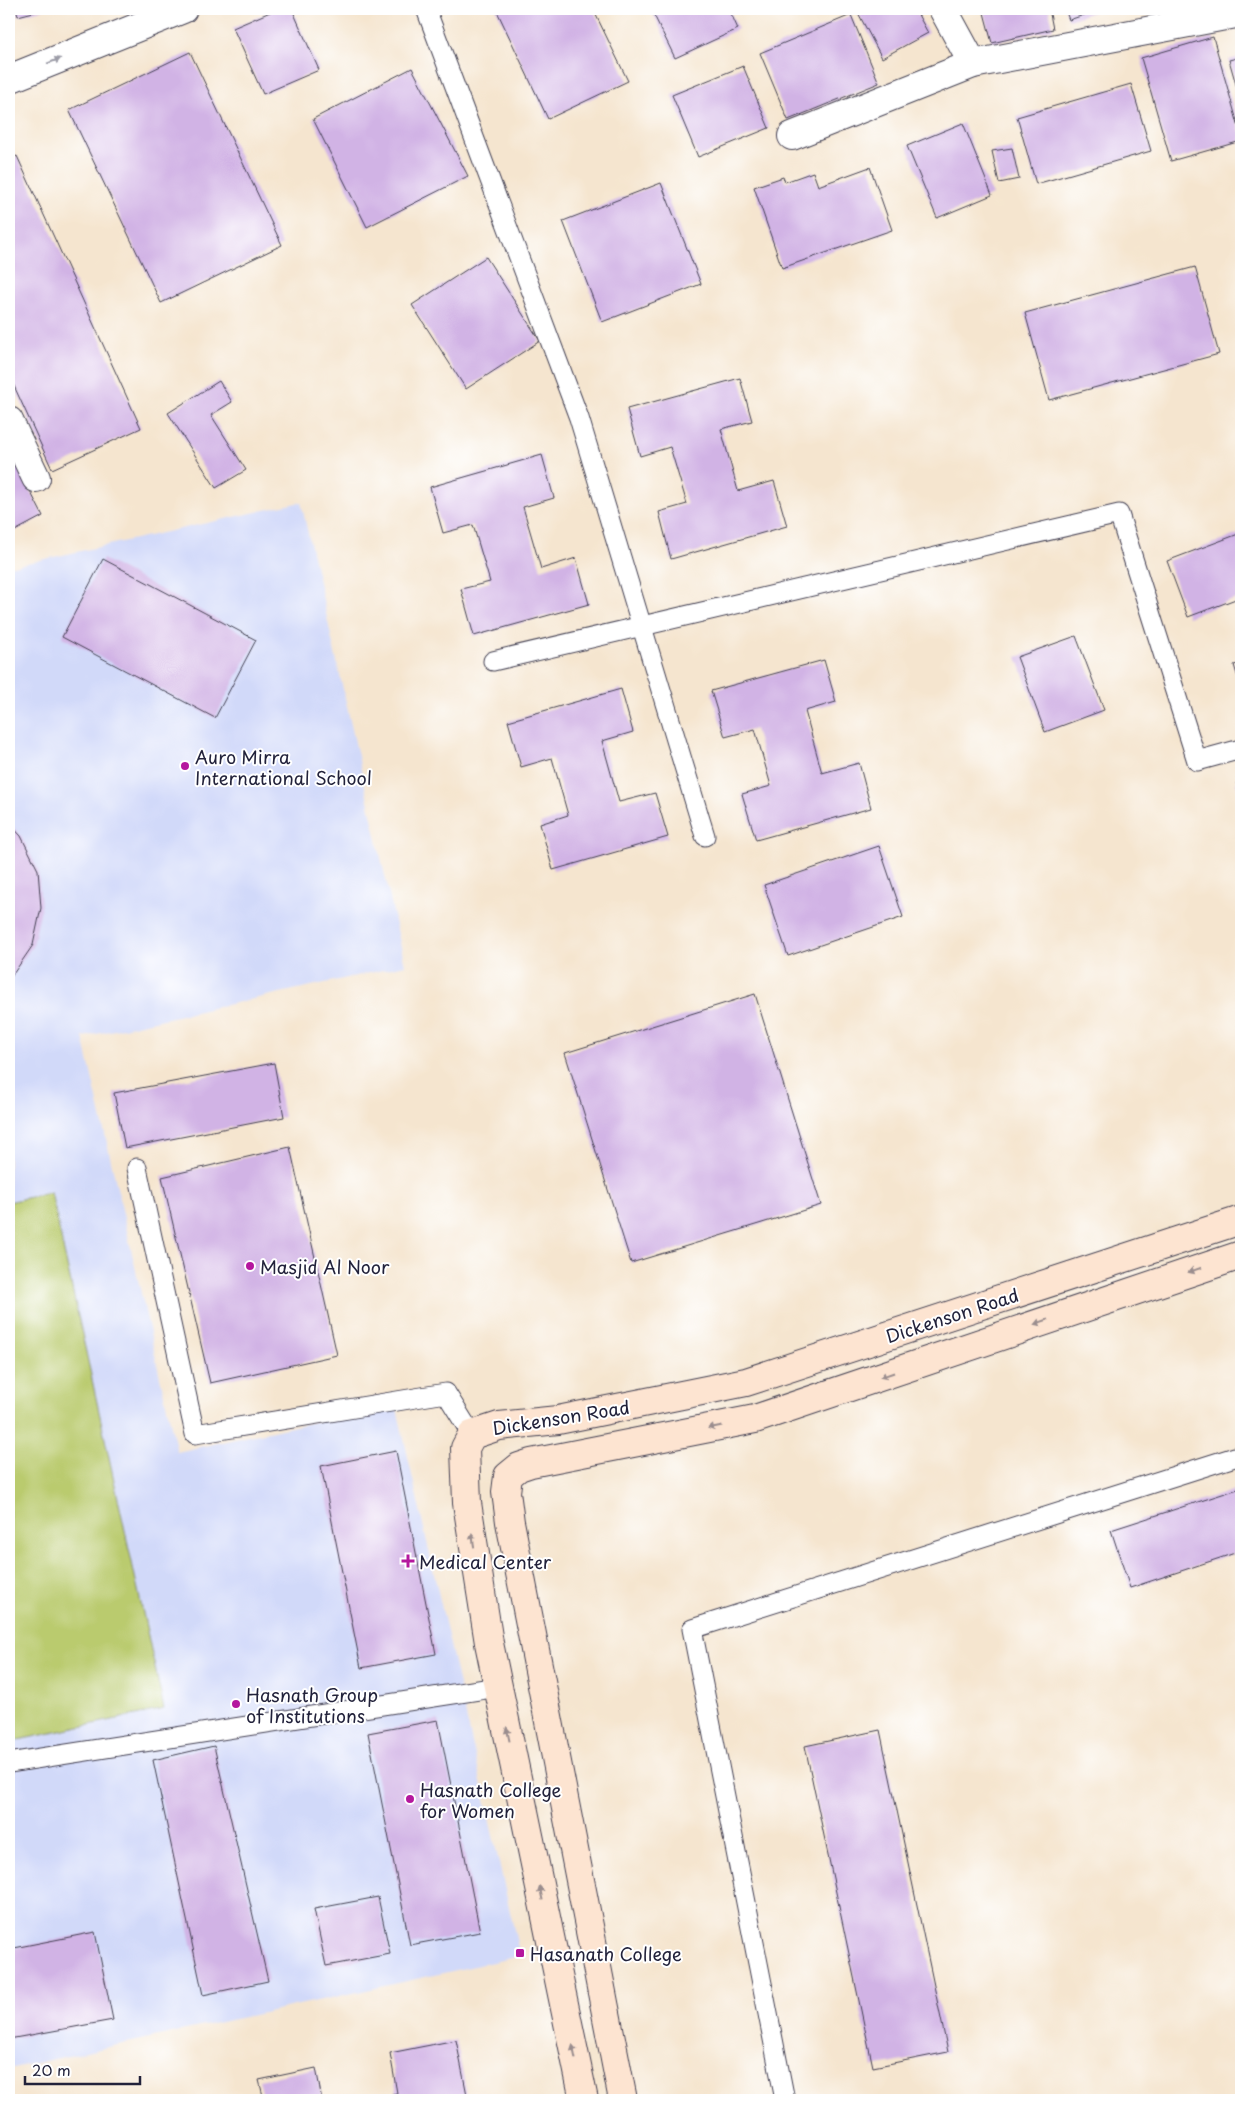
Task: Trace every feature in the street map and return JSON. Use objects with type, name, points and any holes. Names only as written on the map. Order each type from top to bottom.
[{"type":"main road","name":"Dickenson Road","points":[[584,2100],[489,1643],[467,1503],[465,1448],[472,1435],[499,1426],[558,1420],[746,1382],[1241,1220]]},
{"type":"main road","name":"Dickenson Road","points":[[623,2100],[510,1522],[506,1492],[508,1476],[518,1467],[531,1463],[755,1419],[1241,1255]]},
{"type":"main road","points":[[746,1382],[755,1419]]},
{"type":"main road","points":[[489,1643],[532,1636]]},
{"type":"main road","points":[[567,2019],[606,2014]]},
{"type":"street","points":[[9,79],[183,9]]},
{"type":"street","points":[[943,9],[973,64]]},
{"type":"street","points":[[792,136],[973,64],[1241,13]]},
{"type":"street","points":[[9,421],[36,478]]},
{"type":"lane","points":[[426,9],[579,418],[705,836]]},
{"type":"lane","points":[[493,661],[1119,514],[1197,761],[1241,749]]},
{"type":"lane","points":[[137,1168],[195,1434],[446,1394],[472,1435]]},
{"type":"lane","points":[[786,2100],[692,1629],[1241,1455]]},
{"type":"lane","points":[[9,1764],[498,1687]]},
{"type":"shaded area","name":"Hasnath Group of Institutions","points":[[301,502],[405,965],[83,1037],[177,1452],[396,1404],[520,1956],[9,2069],[9,567]]},
{"type":"green space","points":[[51,1192],[164,1709],[9,1742],[9,1202]]},
{"type":"building","points":[[16,9],[45,9],[18,16]]},
{"type":"building","points":[[277,9],[292,9],[319,70],[263,94],[233,28]]},
{"type":"building","points":[[496,9],[593,9],[628,81],[548,119]]},
{"type":"building","points":[[651,9],[729,9],[738,29],[675,58]]},
{"type":"building","points":[[856,9],[915,9],[928,33],[882,58]]},
{"type":"building","points":[[983,9],[1049,9],[1053,29],[992,43]]},
{"type":"building","points":[[1065,9],[1102,9],[1069,20]]},
{"type":"building","points":[[851,15],[879,83],[788,120],[760,53]]},
{"type":"building","points":[[1213,37],[1241,135],[1241,141],[1171,161],[1141,58]]},
{"type":"building","points":[[190,52],[282,245],[161,303],[69,110]]},
{"type":"building","points":[[1241,57],[1241,102],[1229,60]]},
{"type":"building","points":[[743,66],[769,128],[698,157],[672,95]]},
{"type":"building","points":[[412,68],[468,176],[367,227],[313,119]]},
{"type":"building","points":[[1131,84],[1151,151],[1036,184],[1017,117]]},
{"type":"building","points":[[963,123],[992,195],[937,218],[907,146]]},
{"type":"building","points":[[1012,148],[1019,179],[999,183],[992,151]]},
{"type":"building","points":[[17,156],[141,428],[52,469],[9,375],[9,159]]},
{"type":"building","points":[[870,167],[892,230],[782,268],[754,187],[783,177],[785,182],[813,172],[818,186]]},
{"type":"building","points":[[661,183],[701,284],[602,322],[563,221]]},
{"type":"building","points":[[486,257],[540,341],[466,389],[412,305]]},
{"type":"building","points":[[1195,267],[1219,354],[1049,400],[1025,313]]},
{"type":"building","points":[[740,378],[752,421],[721,429],[738,491],[774,481],[787,526],[671,559],[659,512],[687,504],[670,447],[640,456],[627,409]]},
{"type":"building","points":[[219,381],[232,402],[211,415],[246,470],[216,488],[168,413]]},
{"type":"building","points":[[9,450],[43,516],[13,532],[9,524]]},
{"type":"building","points":[[542,455],[554,498],[523,507],[541,569],[576,558],[589,604],[474,636],[461,589],[490,582],[473,525],[443,533],[430,487]]},
{"type":"building","points":[[1241,533],[1241,597],[1188,617],[1167,561]]},
{"type":"building","points":[[103,559],[256,640],[215,718],[62,637]]},
{"type":"building","points":[[1076,636],[1104,710],[1045,732],[1017,657]]},
{"type":"building","points":[[824,660],[836,702],[805,711],[822,773],[859,763],[871,808],[756,840],[742,794],[771,786],[755,729],[725,737],[711,691]]},
{"type":"building","points":[[1241,663],[1241,688],[1234,665]]},
{"type":"building","points":[[621,689],[633,732],[602,741],[619,802],[655,793],[668,837],[553,870],[540,824],[568,815],[552,758],[521,767],[508,721]]},
{"type":"building","points":[[1241,781],[1241,798],[1236,783]]},
{"type":"building","points":[[9,823],[21,836],[38,870],[41,908],[33,945],[9,980]]},
{"type":"building","points":[[879,846],[903,917],[788,956],[764,885]]},
{"type":"building","points":[[755,994],[821,1205],[631,1263],[565,1053]]},
{"type":"building","points":[[274,1063],[284,1117],[125,1148],[114,1093]]},
{"type":"building","name":"Masjid Al Noor","points":[[290,1147],[337,1355],[210,1383],[162,1177]]},
{"type":"building","points":[[396,1451],[436,1654],[361,1668],[321,1466]]},
{"type":"building","points":[[1241,1488],[1241,1551],[1130,1588],[1111,1530]]},
{"type":"building","points":[[438,1720],[480,1932],[410,1945],[368,1733]]},
{"type":"building","points":[[880,1730],[948,2052],[873,2067],[805,1746]]},
{"type":"building","points":[[214,1746],[268,1981],[203,1995],[153,1760]]},
{"type":"building","points":[[378,1897],[390,1954],[326,1966],[314,1909]]},
{"type":"building","points":[[95,1932],[113,2020],[9,2039],[9,1949]]},
{"type":"building","points":[[456,2040],[468,2100],[367,2100],[397,2093],[390,2053]]},
{"type":"building","points":[[316,2068],[322,2100],[264,2100],[259,2080]]},
{"type":"place","name":"Auro Mirra International School","points":[[185,766]]},
{"type":"place","name":"Masjid Al Noor","points":[[250,1266]]},
{"type":"place","name":"Medical Center","points":[[408,1561]]},
{"type":"place","name":"Hasnath Group of Institutions","points":[[236,1704]]},
{"type":"place","name":"Hasnath College for Women","points":[[410,1799]]},
{"type":"place","name":"Hasanath College","points":[[520,1953]]}]
